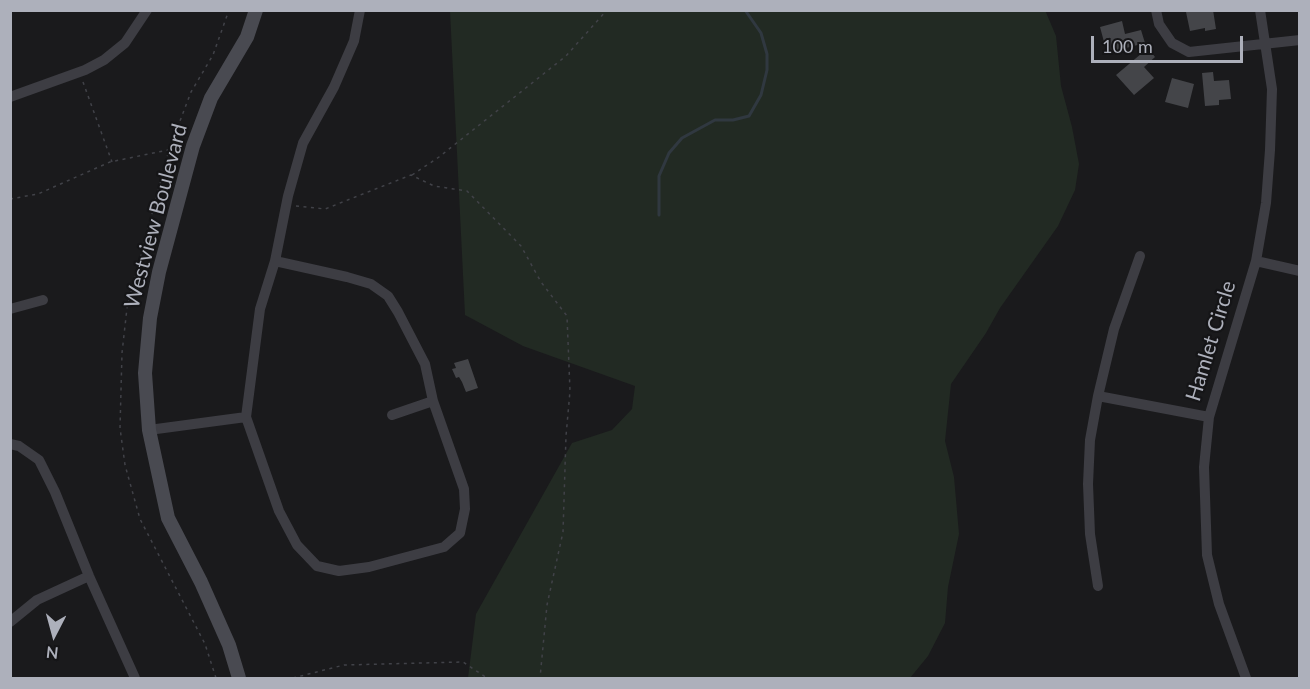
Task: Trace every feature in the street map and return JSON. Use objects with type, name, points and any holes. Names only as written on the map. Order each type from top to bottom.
[{"type":"street","points":[[10,97],[80,72],[104,60],[125,43],[147,10]]},
{"type":"street","name":"Westview Boulevard","points":[[239,678],[229,645],[201,582],[168,518],[148,429],[145,373],[150,318],[159,272],[193,146],[211,98],[247,38],[256,10]]},
{"type":"street","points":[[275,261],[371,284],[388,296],[398,312],[425,364],[433,401],[464,489],[465,509],[460,533],[444,547],[369,567],[339,571],[317,566],[297,545],[279,511],[246,417],[260,309],[275,261],[286,205],[303,143],[334,87],[354,41],[360,10]]},
{"type":"street","points":[[1156,10],[1159,24],[1172,43],[1189,52],[1299,40]]},
{"type":"street","name":"Hamlet Circle","points":[[1246,678],[1219,604],[1207,555],[1204,467],[1209,417],[1256,261],[1266,203],[1272,89],[1260,10]]},
{"type":"street","points":[[1098,586],[1090,534],[1088,484],[1090,440],[1114,329],[1140,256]]},
{"type":"street","points":[[1256,261],[1299,271]]},
{"type":"street","points":[[10,309],[44,300]]},
{"type":"street","points":[[1098,396],[1209,417]]},
{"type":"street","points":[[392,415],[433,401]]},
{"type":"street","points":[[148,429],[246,417]]},
{"type":"street","points":[[10,444],[19,446],[39,460],[135,678]]},
{"type":"street","points":[[10,622],[37,600],[89,576]]},
{"type":"path","points":[[286,205],[325,209],[411,175],[439,157],[566,56],[607,10]]},
{"type":"path","points":[[80,72],[112,162]]},
{"type":"path","points":[[10,199],[38,194],[112,162],[169,150]]},
{"type":"path","points":[[411,175],[434,186],[467,191],[521,246],[541,282],[567,316],[570,391],[563,532],[547,606],[540,678]]},
{"type":"path","points":[[293,678],[344,665],[463,662],[487,678]]},
{"type":"shaded area","points":[[1045,10],[1056,36],[1061,86],[1079,164],[1075,190],[1058,226],[1000,308],[951,384],[945,441],[954,477],[959,534],[948,587],[945,623],[928,656],[910,678],[468,678],[476,614],[572,443],[612,430],[632,409],[635,386],[523,346],[465,315],[450,11]]},
{"type":"building","points":[[1213,10],[1216,29],[1205,31],[1205,28],[1190,31],[1186,12]]},
{"type":"building","points":[[1122,21],[1125,34],[1141,30],[1145,43],[1107,53],[1100,27]]},
{"type":"building","points":[[1148,48],[1155,57],[1144,67],[1154,78],[1134,95],[1116,75]]},
{"type":"building","points":[[1213,72],[1214,81],[1229,80],[1231,99],[1219,100],[1219,105],[1205,106],[1202,73]]},
{"type":"building","points":[[1172,78],[1194,84],[1188,108],[1165,102]]},
{"type":"building","points":[[468,359],[478,388],[466,392],[459,377],[456,378],[452,369],[456,368],[454,363]]},
{"type":"waterway","points":[[659,215],[659,176],[669,153],[682,138],[715,120],[733,120],[749,116],[761,95],[767,70],[767,54],[761,33],[745,10]]}]
